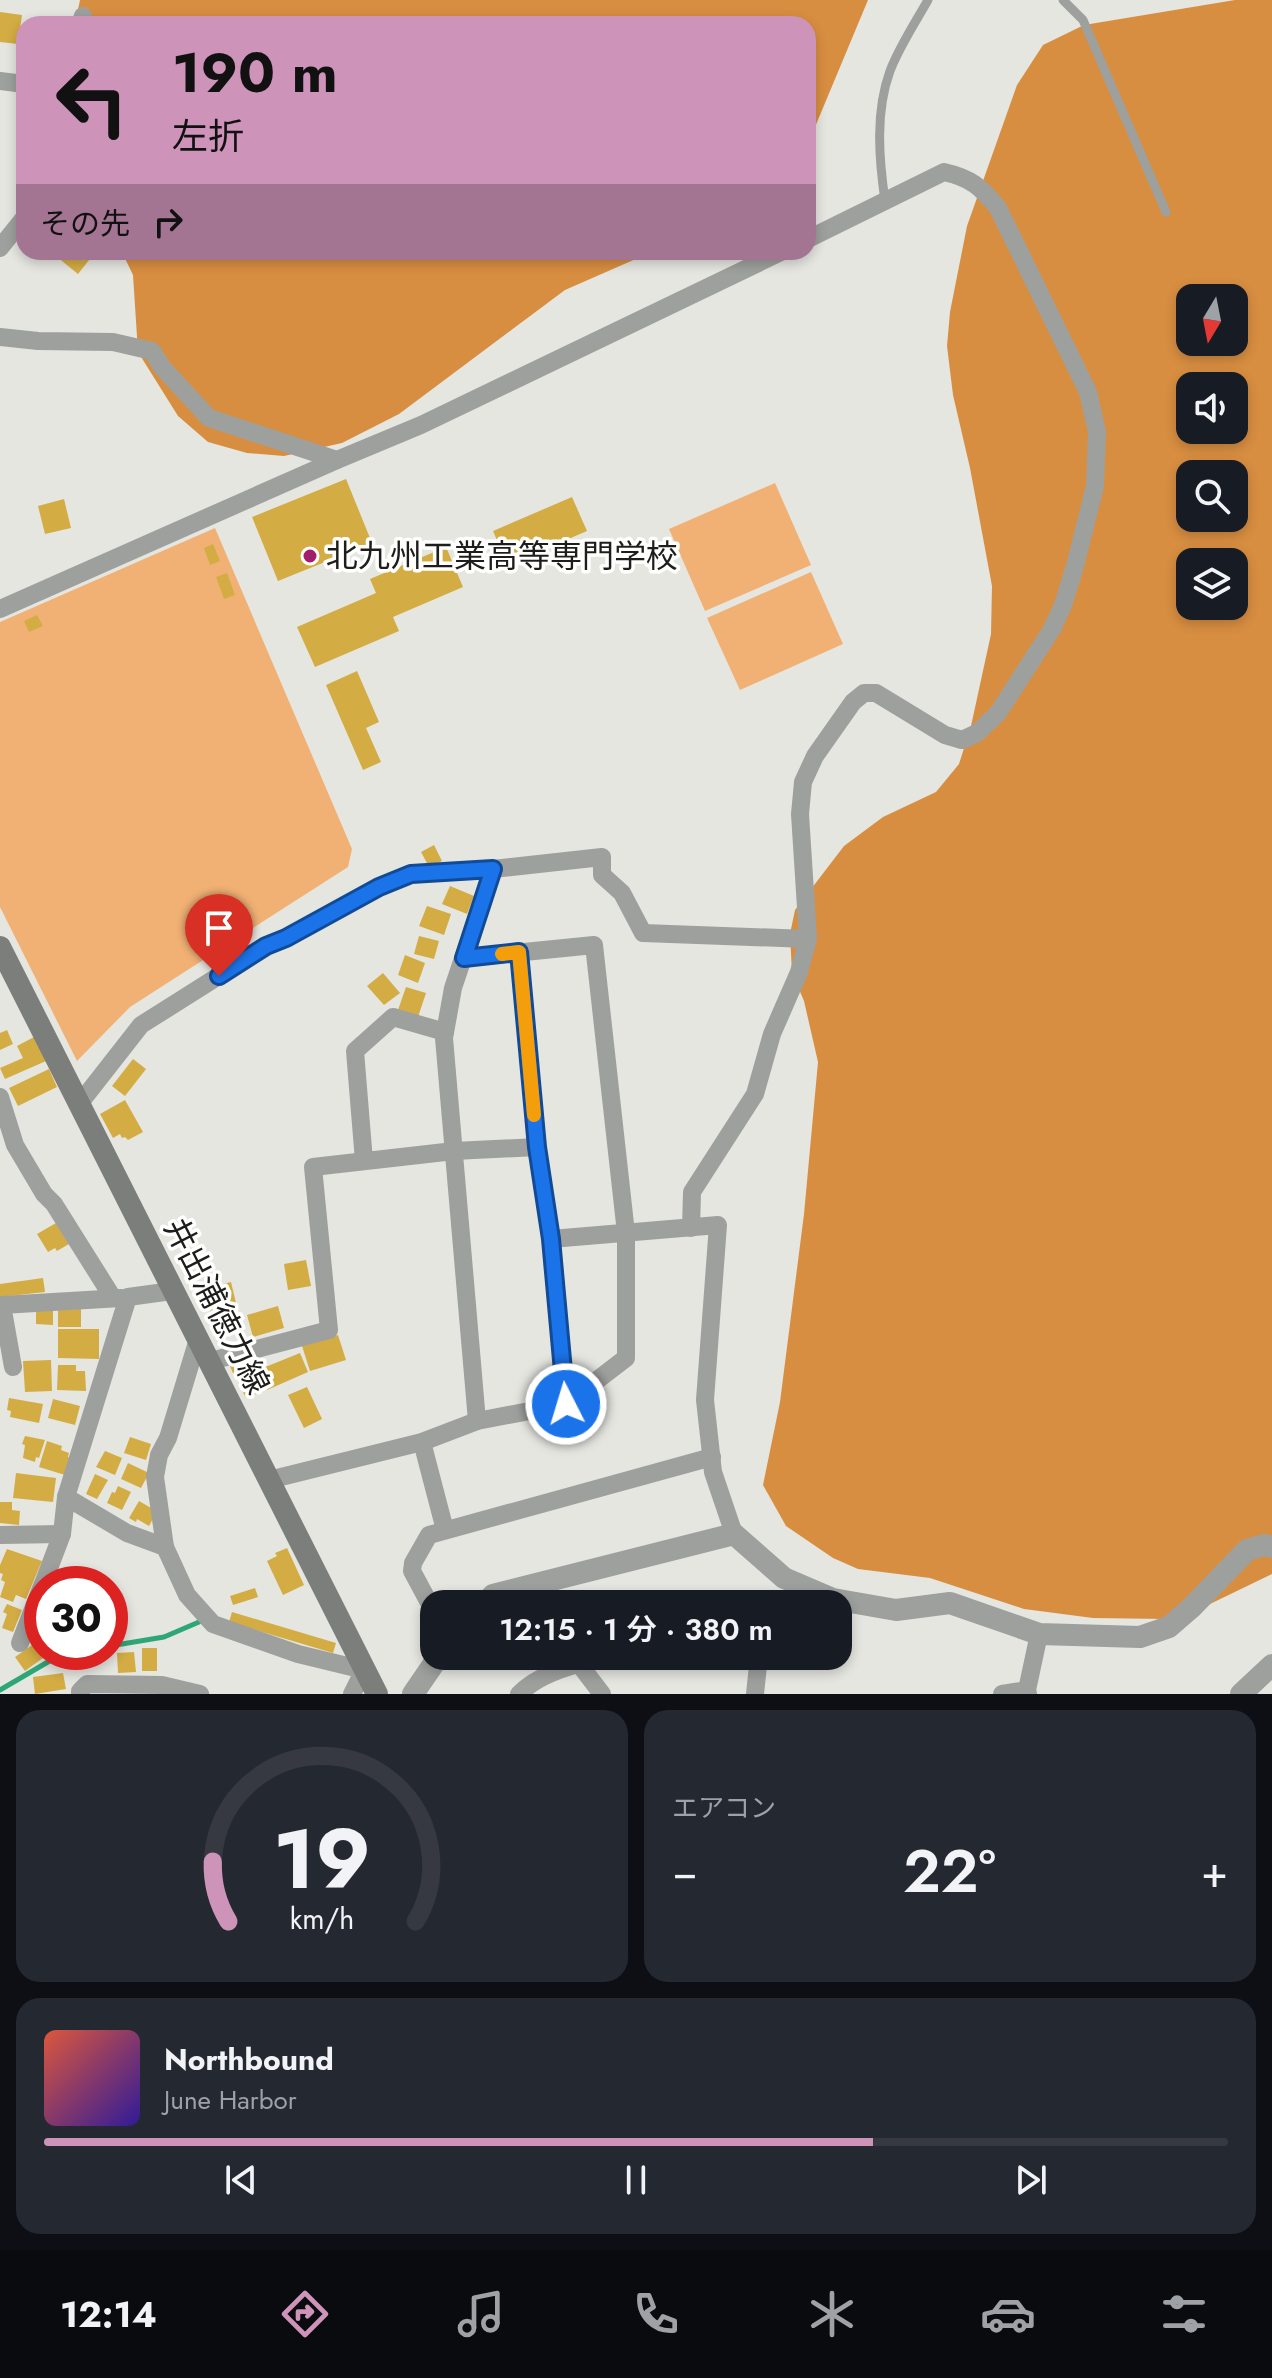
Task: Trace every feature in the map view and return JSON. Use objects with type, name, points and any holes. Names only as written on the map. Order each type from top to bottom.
[{"type":"main road","name":"井出浦徳力線","points":[[0,947],[377,1694]]},
{"type":"street","points":[[691,1228],[692,1192],[755,1094],[772,1034],[799,972],[808,939],[800,814],[803,782],[815,756],[853,702],[864,693],[876,693],[945,735],[962,740],[977,733],[998,713],[1058,617],[1075,566],[1095,486],[1097,432],[1088,392],[998,208],[981,187],[962,176],[944,172],[816,235]]},
{"type":"street","points":[[0,248],[16,228]]},
{"type":"street","points":[[0,609],[421,425],[764,260]]},
{"type":"street","points":[[0,337],[113,342],[152,351],[162,367],[209,418],[337,460]]},
{"type":"street","points":[[80,1103],[141,1025],[266,946],[379,887],[411,874],[602,857],[602,875],[622,893],[643,933],[808,939]]},
{"type":"street","points":[[477,1421],[445,1032],[453,988],[493,869]]},
{"type":"street","points":[[269,1480],[422,1442],[477,1421],[566,1404],[626,1358],[626,1233],[594,945],[464,958]]},
{"type":"street","points":[[519,952],[566,1404]]},
{"type":"street","points":[[364,1161],[355,1051],[393,1017],[445,1032]]},
{"type":"street","points":[[0,1097],[20,1154],[44,1194],[120,1298]]},
{"type":"street","points":[[211,1361],[329,1330],[313,1167],[454,1151],[537,1147]]},
{"type":"street","points":[[551,1239],[718,1225],[705,1400],[713,1472],[734,1534],[784,1578],[833,1599],[896,1610],[950,1603],[1039,1634],[1140,1637],[1169,1627],[1247,1550],[1264,1545],[1272,1547]]},
{"type":"street","points":[[13,1367],[2,1305],[120,1298],[172,1291]]},
{"type":"street","points":[[49,1566],[62,1534],[66,1497],[120,1298]]},
{"type":"street","points":[[198,1339],[168,1438],[159,1455],[155,1477],[165,1547],[187,1595],[213,1624],[298,1654],[364,1670],[352,1694]]},
{"type":"street","points":[[422,1442],[445,1530]]},
{"type":"street","points":[[422,1590],[412,1571],[413,1563],[429,1535],[712,1457]]},
{"type":"street","points":[[66,1497],[127,1533],[165,1547]]},
{"type":"street","points":[[0,1535],[62,1534]]},
{"type":"street","points":[[549,1590],[734,1534]]},
{"type":"street","points":[[20,1643],[24,1632]]},
{"type":"street","points":[[1002,1694],[1028,1692],[1039,1634]]},
{"type":"street","points":[[1241,1694],[1272,1665]]},
{"type":"street","points":[[413,1694],[429,1670]]},
{"type":"street","points":[[519,1694],[555,1670]]},
{"type":"street","points":[[584,1670],[602,1694]]},
{"type":"street","points":[[755,1694],[758,1670]]},
{"type":"street","points":[[80,1694],[87,1684],[162,1685],[200,1694]]},
{"type":"lane","points":[[885,201],[880,163],[882,97],[891,69],[928,0]]},
{"type":"lane","points":[[1063,0],[1083,20],[1166,212]]},
{"type":"shaded area","points":[[80,0],[868,0],[816,125],[816,16],[77,16]]},
{"type":"shaded area","points":[[1235,0],[1272,0],[1272,1574],[1210,1604],[1166,1619],[1093,1618],[1024,1609],[930,1578],[858,1569],[833,1558],[786,1526],[763,1485],[780,1402],[804,1214],[818,1062],[804,1001],[792,973],[790,934],[795,910],[844,846],[883,817],[936,792],[959,764],[971,726],[991,634],[992,586],[953,395],[947,346],[950,312],[967,226],[1017,85],[1043,45],[1084,25]]},
{"type":"shaded area","points":[[126,260],[633,260],[565,290],[399,414],[342,443],[284,456],[247,453],[208,442],[178,416],[138,352],[133,275]]},
{"type":"shaded area","points":[[775,483],[811,565],[705,611],[669,529]]},
{"type":"shaded area","points":[[215,528],[352,849],[348,867],[130,1007],[77,1061],[0,907],[0,622]]},
{"type":"shaded area","points":[[811,572],[843,644],[740,690],[707,618]]},
{"type":"building","points":[[0,12],[22,15],[16,16],[16,44],[0,42]]},
{"type":"building","points":[[61,260],[89,260],[78,274]]},
{"type":"building","points":[[346,479],[372,543],[278,581],[252,517]]},
{"type":"building","points":[[572,497],[587,531],[508,565],[493,531]]},
{"type":"building","points":[[64,499],[71,528],[45,534],[38,506]]},
{"type":"building","points":[[213,544],[220,561],[210,565],[204,548]]},
{"type":"building","points":[[446,547],[463,587],[393,617],[399,631],[315,667],[297,627],[376,593],[370,579]]},
{"type":"building","points":[[227,573],[235,595],[224,599],[216,577]]},
{"type":"building","points":[[37,615],[43,626],[29,632],[24,621]]},
{"type":"building","points":[[357,671],[379,722],[366,728],[381,762],[363,770],[326,685]]},
{"type":"building","points":[[434,845],[442,861],[429,867],[421,852]]},
{"type":"building","points":[[450,886],[474,896],[467,914],[442,904]]},
{"type":"building","points":[[427,906],[451,914],[444,935],[419,926]]},
{"type":"building","points":[[419,936],[439,941],[434,959],[414,954]]},
{"type":"building","points":[[405,955],[425,963],[418,983],[398,975]]},
{"type":"building","points":[[383,973],[400,993],[384,1005],[367,986]]},
{"type":"building","points":[[406,987],[426,993],[418,1017],[398,1010]]},
{"type":"building","points":[[7,1030],[13,1044],[0,1050],[0,1033]]},
{"type":"building","points":[[34,1037],[46,1061],[5,1079],[0,1068],[23,1058],[17,1046]]},
{"type":"building","points":[[133,1059],[146,1069],[125,1096],[112,1086]]},
{"type":"building","points":[[49,1069],[57,1087],[18,1106],[9,1088]]},
{"type":"building","points":[[125,1100],[143,1132],[128,1140],[120,1134],[113,1138],[100,1114]]},
{"type":"building","points":[[56,1223],[69,1244],[48,1252],[37,1234]]},
{"type":"building","points":[[306,1260],[311,1286],[288,1290],[284,1264]]},
{"type":"building","points":[[43,1278],[45,1292],[0,1297],[0,1284]]},
{"type":"building","points":[[231,1282],[236,1303],[205,1312],[199,1290]]},
{"type":"building","points":[[278,1306],[284,1328],[253,1337],[247,1315]]},
{"type":"building","points":[[58,1308],[81,1308],[81,1327],[58,1327]]},
{"type":"building","points":[[36,1309],[53,1310],[53,1325],[36,1324]]},
{"type":"building","points":[[58,1329],[99,1329],[99,1359],[58,1358]]},
{"type":"building","points":[[338,1335],[346,1360],[310,1371],[302,1346]]},
{"type":"building","points":[[300,1353],[308,1372],[267,1390],[258,1370]]},
{"type":"building","points":[[246,1359],[252,1371],[235,1378],[230,1366]]},
{"type":"building","points":[[51,1360],[52,1391],[25,1392],[23,1361]]},
{"type":"building","points":[[58,1365],[76,1365],[76,1371],[85,1371],[86,1391],[57,1390]]},
{"type":"building","points":[[252,1373],[261,1392],[246,1398],[237,1380]]},
{"type":"building","points":[[307,1387],[322,1419],[304,1428],[288,1395]]},
{"type":"building","points":[[9,1398],[43,1404],[39,1423],[10,1417],[11,1411],[7,1410]]},
{"type":"building","points":[[53,1399],[80,1406],[75,1425],[48,1418]]},
{"type":"building","points":[[25,1436],[45,1440],[35,1462],[23,1458]]},
{"type":"building","points":[[130,1437],[151,1444],[146,1460],[124,1453]]},
{"type":"building","points":[[47,1441],[62,1446],[61,1450],[69,1453],[65,1475],[39,1467]]},
{"type":"building","points":[[105,1451],[122,1458],[115,1475],[96,1467]]},
{"type":"building","points":[[128,1463],[149,1473],[141,1488],[121,1479]]},
{"type":"building","points":[[16,1473],[56,1478],[53,1502],[13,1498]]},
{"type":"building","points":[[95,1474],[108,1480],[97,1499],[86,1494]]},
{"type":"building","points":[[118,1486],[131,1492],[122,1510],[107,1503]]},
{"type":"building","points":[[139,1501],[153,1509],[155,1515],[149,1526],[129,1518]]},
{"type":"building","points":[[0,1502],[12,1502],[12,1510],[20,1511],[19,1525],[0,1523]]},
{"type":"building","points":[[287,1548],[304,1585],[283,1595],[267,1561]]},
{"type":"building","points":[[7,1549],[42,1561],[40,1566],[24,1566],[24,1598],[16,1595],[13,1602],[0,1597],[5,1582],[1,1580],[0,1565]]},
{"type":"building","points":[[255,1588],[258,1597],[233,1605],[230,1596]]},
{"type":"building","points":[[7,1604],[22,1610],[13,1632],[2,1628]]},
{"type":"building","points":[[232,1612],[336,1643],[333,1653],[229,1622]]},
{"type":"building","points":[[142,1648],[157,1648],[157,1671],[142,1671]]},
{"type":"building","points":[[24,1651],[24,1670],[15,1657]]},
{"type":"building","points":[[128,1652],[134,1652],[136,1672],[118,1673],[118,1670],[128,1670]]},
{"type":"building","points":[[63,1673],[66,1689],[35,1694],[33,1677]]},
{"type":"waterway","points":[[128,1643],[164,1637],[199,1622]]},
{"type":"waterway","points":[[0,1690],[34,1670]]},
{"type":"slow traffic","points":[[502,954],[519,952],[534,1115]]},
{"type":"place","name":"北九州工業高等専門学校","points":[[310,556]]},
{"type":"route","points":[[219,976],[266,946],[379,887],[411,874],[493,869],[464,958],[519,952],[566,1404]]}]
